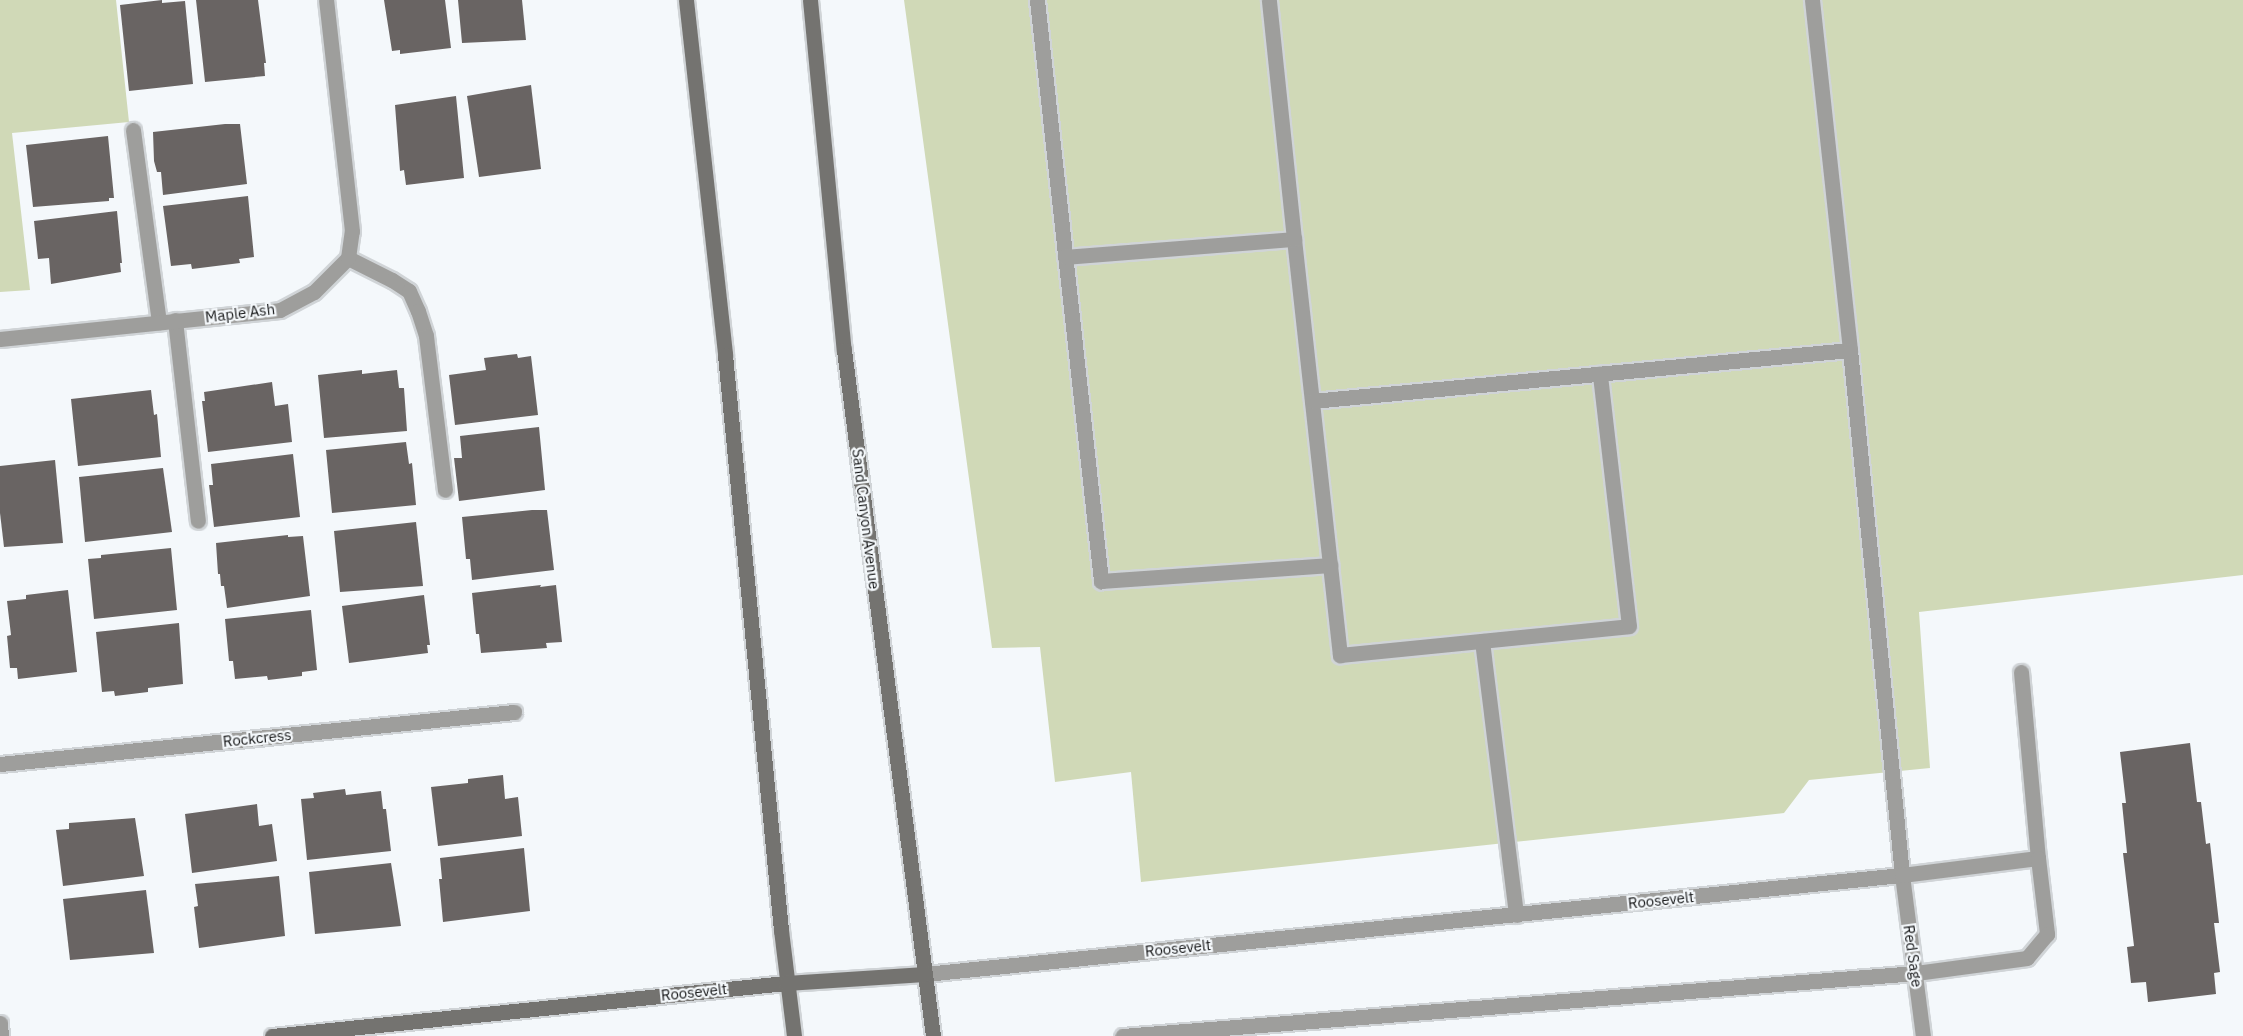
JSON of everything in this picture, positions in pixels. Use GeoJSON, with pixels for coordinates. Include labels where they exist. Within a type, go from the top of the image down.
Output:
{"type":"FeatureCollection","features":[{"type":"Feature","properties":{"kind":"main road"},"geometry":{"type":"LineString","coordinates":[[686,0],[728,379],[786,983],[794,1036]]}},
{"type":"Feature","properties":{"kind":"main road","name":"Sand Canyon Avenue"},"geometry":{"type":"LineString","coordinates":[[810,0],[844,350],[933,1036]]}},
{"type":"Feature","properties":{"kind":"main road","name":"Roosevelt"},"geometry":{"type":"LineString","coordinates":[[272,1036],[786,983],[925,974]]}},
{"type":"Feature","properties":{"kind":"street"},"geometry":{"type":"LineString","coordinates":[[326,0],[352,231],[348,258],[393,280],[409,291],[418,311],[426,336],[445,490]]}},
{"type":"Feature","properties":{"kind":"street"},"geometry":{"type":"LineString","coordinates":[[1036,0],[1101,581],[1330,565]]}},
{"type":"Feature","properties":{"kind":"street"},"geometry":{"type":"LineString","coordinates":[[1269,0],[1340,655],[1629,626],[1600,374]]}},
{"type":"Feature","properties":{"kind":"street","name":"Red Sage"},"geometry":{"type":"LineString","coordinates":[[1812,0],[1850,350],[1902,875],[1923,1036]]}},
{"type":"Feature","properties":{"kind":"street"},"geometry":{"type":"LineString","coordinates":[[133,130],[167,321],[198,520]]}},
{"type":"Feature","properties":{"kind":"street"},"geometry":{"type":"LineString","coordinates":[[1065,257],[1294,238]]}},
{"type":"Feature","properties":{"kind":"street","name":"Maple Ash"},"geometry":{"type":"LineString","coordinates":[[0,339],[280,310],[314,292],[348,258]]}},
{"type":"Feature","properties":{"kind":"street"},"geometry":{"type":"LineString","coordinates":[[1312,401],[1850,350]]}},
{"type":"Feature","properties":{"kind":"street"},"geometry":{"type":"LineString","coordinates":[[1482,640],[1516,915]]}},
{"type":"Feature","properties":{"kind":"street"},"geometry":{"type":"LineString","coordinates":[[1122,1036],[1916,973],[2027,958],[2047,934],[2021,672]]}},
{"type":"Feature","properties":{"kind":"street","name":"Rockcress"},"geometry":{"type":"LineString","coordinates":[[0,764],[514,712]]}},
{"type":"Feature","properties":{"kind":"street","name":"Roosevelt"},"geometry":{"type":"LineString","coordinates":[[925,974],[1902,875],[2038,858]]}},
{"type":"Feature","properties":{"kind":"street"},"geometry":{"type":"LineString","coordinates":[[0,1023],[2,1036]]}},
{"type":"Feature","properties":{"kind":"green space"},"geometry":{"type":"Polygon","coordinates":[[[0,0],[116,0],[129,122],[12,133],[30,290],[0,292],[0,0]]]}},
{"type":"Feature","properties":{"kind":"green space"},"geometry":{"type":"Polygon","coordinates":[[[904,0],[2243,0],[2243,575],[1919,612],[1930,768],[1809,780],[1784,813],[1141,882],[1131,772],[1055,782],[1040,647],[992,648],[904,0]]]}},
{"type":"Feature","properties":{"kind":"building"},"geometry":{"type":"Polygon","coordinates":[[[162,0],[162,3],[185,1],[193,84],[129,91],[120,5],[162,0]]]}},
{"type":"Feature","properties":{"kind":"building"},"geometry":{"type":"Polygon","coordinates":[[[196,0],[258,0],[266,63],[264,63],[265,76],[205,82],[196,0]]]}},
{"type":"Feature","properties":{"kind":"building"},"geometry":{"type":"Polygon","coordinates":[[[384,0],[445,0],[451,48],[400,54],[400,50],[392,51],[384,0]]]}},
{"type":"Feature","properties":{"kind":"building"},"geometry":{"type":"Polygon","coordinates":[[[458,0],[522,0],[526,40],[462,43],[458,0]]]}},
{"type":"Feature","properties":{"kind":"building"},"geometry":{"type":"Polygon","coordinates":[[[531,85],[541,169],[479,177],[467,96],[531,85]]]}},
{"type":"Feature","properties":{"kind":"building"},"geometry":{"type":"Polygon","coordinates":[[[456,96],[464,178],[406,185],[404,170],[400,171],[395,105],[456,96]]]}},
{"type":"Feature","properties":{"kind":"building"},"geometry":{"type":"Polygon","coordinates":[[[240,124],[247,184],[163,195],[161,172],[157,172],[154,161],[153,132],[240,124]]]}},
{"type":"Feature","properties":{"kind":"building"},"geometry":{"type":"Polygon","coordinates":[[[108,136],[114,198],[109,198],[109,201],[33,207],[26,145],[108,136]]]}},
{"type":"Feature","properties":{"kind":"building"},"geometry":{"type":"Polygon","coordinates":[[[248,196],[254,257],[239,259],[240,263],[192,269],[191,264],[171,266],[163,206],[248,196]]]}},
{"type":"Feature","properties":{"kind":"building"},"geometry":{"type":"Polygon","coordinates":[[[117,211],[121,272],[51,284],[49,258],[38,259],[34,221],[117,211]]]}},
{"type":"Feature","properties":{"kind":"building"},"geometry":{"type":"Polygon","coordinates":[[[517,354],[518,358],[531,356],[538,415],[455,425],[449,375],[486,370],[484,358],[517,354]]]}},
{"type":"Feature","properties":{"kind":"building"},"geometry":{"type":"Polygon","coordinates":[[[362,370],[362,374],[397,370],[399,388],[404,388],[407,431],[324,438],[318,375],[362,370]]]}},
{"type":"Feature","properties":{"kind":"building"},"geometry":{"type":"Polygon","coordinates":[[[272,382],[275,406],[288,404],[292,442],[208,452],[202,401],[205,401],[204,392],[272,382]]]}},
{"type":"Feature","properties":{"kind":"building"},"geometry":{"type":"Polygon","coordinates":[[[151,390],[154,415],[157,414],[161,457],[78,466],[71,399],[151,390]]]}},
{"type":"Feature","properties":{"kind":"building"},"geometry":{"type":"Polygon","coordinates":[[[539,427],[545,490],[459,501],[454,458],[462,458],[460,436],[539,427]]]}},
{"type":"Feature","properties":{"kind":"building"},"geometry":{"type":"Polygon","coordinates":[[[406,442],[409,464],[412,463],[416,505],[332,513],[326,450],[406,442]]]}},
{"type":"Feature","properties":{"kind":"building"},"geometry":{"type":"Polygon","coordinates":[[[293,454],[300,517],[214,527],[209,485],[213,485],[211,464],[293,454]]]}},
{"type":"Feature","properties":{"kind":"building"},"geometry":{"type":"Polygon","coordinates":[[[55,460],[63,543],[4,547],[0,513],[0,466],[55,460]]]}},
{"type":"Feature","properties":{"kind":"building"},"geometry":{"type":"Polygon","coordinates":[[[163,468],[172,532],[85,542],[79,477],[163,468]]]}},
{"type":"Feature","properties":{"kind":"building"},"geometry":{"type":"Polygon","coordinates":[[[547,510],[554,570],[472,580],[470,559],[466,559],[462,517],[547,510]]]}},
{"type":"Feature","properties":{"kind":"building"},"geometry":{"type":"Polygon","coordinates":[[[416,522],[423,586],[340,592],[334,531],[416,522]]]}},
{"type":"Feature","properties":{"kind":"building"},"geometry":{"type":"Polygon","coordinates":[[[288,535],[288,537],[303,536],[310,596],[227,608],[224,586],[221,586],[220,574],[218,574],[216,543],[288,535]]]}},
{"type":"Feature","properties":{"kind":"building"},"geometry":{"type":"Polygon","coordinates":[[[171,548],[177,610],[94,619],[88,559],[101,558],[101,555],[171,548]]]}},
{"type":"Feature","properties":{"kind":"building"},"geometry":{"type":"Polygon","coordinates":[[[541,585],[540,587],[556,585],[562,642],[546,643],[547,648],[481,653],[479,634],[476,634],[472,593],[541,585]]]}},
{"type":"Feature","properties":{"kind":"building"},"geometry":{"type":"Polygon","coordinates":[[[68,590],[77,672],[18,679],[17,668],[10,668],[7,636],[11,635],[7,601],[26,599],[26,595],[68,590]]]}},
{"type":"Feature","properties":{"kind":"building"},"geometry":{"type":"Polygon","coordinates":[[[424,595],[430,645],[427,645],[428,653],[349,663],[342,606],[424,595]]]}},
{"type":"Feature","properties":{"kind":"building"},"geometry":{"type":"Polygon","coordinates":[[[311,610],[317,670],[302,672],[302,676],[268,680],[267,676],[235,679],[233,661],[229,661],[225,619],[311,610]]]}},
{"type":"Feature","properties":{"kind":"building"},"geometry":{"type":"Polygon","coordinates":[[[179,623],[183,684],[148,688],[148,692],[115,696],[114,691],[102,692],[96,632],[179,623]]]}},
{"type":"Feature","properties":{"kind":"building"},"geometry":{"type":"Polygon","coordinates":[[[2190,743],[2197,802],[2201,802],[2206,844],[2210,843],[2219,923],[2214,923],[2220,972],[2214,973],[2216,994],[2148,1002],[2146,982],[2131,983],[2127,947],[2134,946],[2123,853],[2127,853],[2122,803],[2126,803],[2120,752],[2190,743]]]}},
{"type":"Feature","properties":{"kind":"building"},"geometry":{"type":"Polygon","coordinates":[[[503,775],[505,799],[518,797],[522,836],[438,846],[431,787],[468,783],[468,779],[503,775]]]}},
{"type":"Feature","properties":{"kind":"building"},"geometry":{"type":"Polygon","coordinates":[[[345,789],[346,795],[381,791],[383,809],[386,809],[391,851],[307,860],[301,799],[314,798],[313,793],[345,789]]]}},
{"type":"Feature","properties":{"kind":"building"},"geometry":{"type":"Polygon","coordinates":[[[257,804],[259,826],[272,824],[277,861],[192,873],[185,814],[257,804]]]}},
{"type":"Feature","properties":{"kind":"building"},"geometry":{"type":"Polygon","coordinates":[[[135,818],[144,876],[63,886],[56,830],[69,829],[69,823],[135,818]]]}},
{"type":"Feature","properties":{"kind":"building"},"geometry":{"type":"Polygon","coordinates":[[[524,848],[530,911],[443,922],[439,879],[442,879],[440,858],[524,848]]]}},
{"type":"Feature","properties":{"kind":"building"},"geometry":{"type":"Polygon","coordinates":[[[391,863],[401,926],[315,934],[309,872],[391,863]]]}},
{"type":"Feature","properties":{"kind":"building"},"geometry":{"type":"Polygon","coordinates":[[[279,876],[285,936],[199,948],[194,907],[198,906],[195,884],[279,876]]]}},
{"type":"Feature","properties":{"kind":"building"},"geometry":{"type":"Polygon","coordinates":[[[146,890],[154,953],[70,960],[63,899],[146,890]]]}}]}
